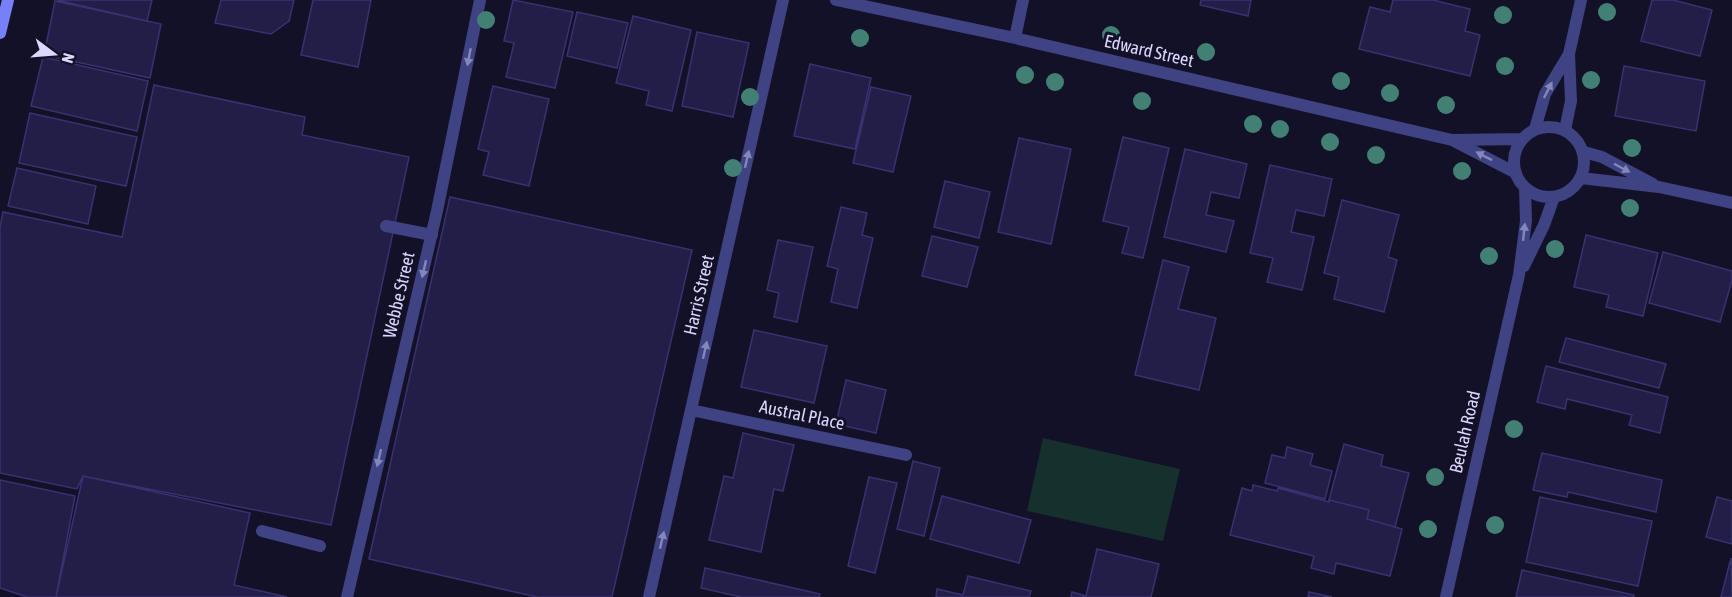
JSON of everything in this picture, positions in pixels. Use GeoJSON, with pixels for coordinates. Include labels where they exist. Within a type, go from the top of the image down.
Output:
{"type":"FeatureCollection","features":[{"type":"Feature","properties":{"kind":"main road"},"geometry":{"type":"LineString","coordinates":[[0,33],[8,0]]}},
{"type":"Feature","properties":{"kind":"street","name":"Webbe Street"},"geometry":{"type":"LineString","coordinates":[[346,597],[432,235],[480,0]]}},
{"type":"Feature","properties":{"kind":"street","name":"Harris Street"},"geometry":{"type":"LineString","coordinates":[[649,597],[783,0]]}},
{"type":"Feature","properties":{"kind":"street","name":"Edward Street"},"geometry":{"type":"LineString","coordinates":[[836,0],[1015,38],[1452,140],[1516,172]]}},
{"type":"Feature","properties":{"kind":"street"},"geometry":{"type":"LineString","coordinates":[[1015,38],[1023,0]]}},
{"type":"Feature","properties":{"kind":"street"},"geometry":{"type":"LineString","coordinates":[[1565,130],[1570,101],[1569,54],[1581,0]]}},
{"type":"Feature","properties":{"kind":"street"},"geometry":{"type":"LineString","coordinates":[[1535,129],[1545,94],[1569,54]]}},
{"type":"Feature","properties":{"kind":"street"},"geometry":{"type":"LineString","coordinates":[[1545,126],[1565,130],[1580,143],[1585,161],[1581,178],[1570,191],[1554,197],[1534,194],[1525,188],[1516,172],[1514,155],[1522,139],[1535,129],[1545,126]]}},
{"type":"Feature","properties":{"kind":"street","name":"Edward Street"},"geometry":{"type":"LineString","coordinates":[[1452,140],[1522,139]]}},
{"type":"Feature","properties":{"kind":"street"},"geometry":{"type":"LineString","coordinates":[[1584,152],[1602,157],[1659,187]]}},
{"type":"Feature","properties":{"kind":"street"},"geometry":{"type":"LineString","coordinates":[[1581,178],[1659,187],[1732,203]]}},
{"type":"Feature","properties":{"kind":"street","name":"Beulah Road"},"geometry":{"type":"LineString","coordinates":[[1446,597],[1520,275],[1526,221],[1525,188]]}},
{"type":"Feature","properties":{"kind":"street","name":"Beulah Road"},"geometry":{"type":"LineString","coordinates":[[1520,275],[1544,225],[1554,197]]}},
{"type":"Feature","properties":{"kind":"street"},"geometry":{"type":"LineString","coordinates":[[386,226],[432,235]]}},
{"type":"Feature","properties":{"kind":"street","name":"Austral Place"},"geometry":{"type":"LineString","coordinates":[[691,410],[906,455]]}},
{"type":"Feature","properties":{"kind":"street"},"geometry":{"type":"LineString","coordinates":[[262,531],[320,546]]}},
{"type":"Feature","properties":{"kind":"green space"},"geometry":{"type":"Polygon","coordinates":[[[1043,438],[1180,469],[1163,541],[1027,511],[1043,438]]]}},
{"type":"Feature","properties":{"kind":"building"},"geometry":{"type":"Polygon","coordinates":[[[57,0],[152,0],[147,21],[57,0]]]}},
{"type":"Feature","properties":{"kind":"building"},"geometry":{"type":"Polygon","coordinates":[[[221,0],[294,0],[289,21],[271,34],[215,23],[221,0]]]}},
{"type":"Feature","properties":{"kind":"building"},"geometry":{"type":"Polygon","coordinates":[[[313,0],[371,0],[358,67],[301,55],[313,0]]]}},
{"type":"Feature","properties":{"kind":"building"},"geometry":{"type":"Polygon","coordinates":[[[513,0],[573,12],[555,88],[506,77],[514,43],[504,41],[513,0]]]}},
{"type":"Feature","properties":{"kind":"building"},"geometry":{"type":"Polygon","coordinates":[[[1201,0],[1251,0],[1248,16],[1200,5],[1201,0]]]}},
{"type":"Feature","properties":{"kind":"building"},"geometry":{"type":"Polygon","coordinates":[[[1393,0],[1433,0],[1470,9],[1465,31],[1480,35],[1470,76],[1359,49],[1370,7],[1390,12],[1393,0]]]}},
{"type":"Feature","properties":{"kind":"building"},"geometry":{"type":"Polygon","coordinates":[[[1652,0],[1673,0],[1712,10],[1700,56],[1641,41],[1652,0]]]}},
{"type":"Feature","properties":{"kind":"building"},"geometry":{"type":"Polygon","coordinates":[[[55,1],[161,24],[150,78],[44,55],[55,1]]]}},
{"type":"Feature","properties":{"kind":"building"},"geometry":{"type":"Polygon","coordinates":[[[577,12],[628,23],[617,68],[567,56],[577,12]]]}},
{"type":"Feature","properties":{"kind":"building"},"geometry":{"type":"Polygon","coordinates":[[[633,16],[691,30],[672,111],[646,105],[649,91],[616,83],[633,16]]]}},
{"type":"Feature","properties":{"kind":"building"},"geometry":{"type":"Polygon","coordinates":[[[697,32],[749,43],[733,117],[682,106],[697,32]]]}},
{"type":"Feature","properties":{"kind":"building"},"geometry":{"type":"Polygon","coordinates":[[[43,57],[148,81],[137,131],[31,106],[43,57]]]}},
{"type":"Feature","properties":{"kind":"building"},"geometry":{"type":"Polygon","coordinates":[[[810,64],[871,78],[855,149],[794,136],[810,64]]]}},
{"type":"Feature","properties":{"kind":"building"},"geometry":{"type":"Polygon","coordinates":[[[1624,66],[1705,81],[1696,131],[1615,116],[1624,66]]]}},
{"type":"Feature","properties":{"kind":"building"},"geometry":{"type":"Polygon","coordinates":[[[154,85],[305,117],[302,135],[409,157],[331,525],[83,476],[77,489],[0,473],[0,227],[3,212],[122,237],[154,85]]]}},
{"type":"Feature","properties":{"kind":"building"},"geometry":{"type":"Polygon","coordinates":[[[493,86],[549,99],[529,186],[483,175],[489,152],[478,149],[493,86]]]}},
{"type":"Feature","properties":{"kind":"building"},"geometry":{"type":"Polygon","coordinates":[[[871,87],[911,96],[893,172],[853,163],[871,87]]]}},
{"type":"Feature","properties":{"kind":"building"},"geometry":{"type":"Polygon","coordinates":[[[30,113],[137,137],[126,186],[19,163],[30,113]]]}},
{"type":"Feature","properties":{"kind":"building"},"geometry":{"type":"Polygon","coordinates":[[[1123,137],[1169,148],[1143,258],[1122,253],[1129,227],[1103,221],[1123,137]]]}},
{"type":"Feature","properties":{"kind":"building"},"geometry":{"type":"Polygon","coordinates":[[[1019,138],[1071,149],[1051,244],[998,232],[1019,138]]]}},
{"type":"Feature","properties":{"kind":"building"},"geometry":{"type":"Polygon","coordinates":[[[1185,149],[1247,164],[1239,198],[1211,192],[1206,215],[1234,221],[1226,252],[1164,237],[1185,149]]]}},
{"type":"Feature","properties":{"kind":"building"},"geometry":{"type":"Polygon","coordinates":[[[1270,165],[1332,179],[1324,216],[1296,210],[1291,232],[1314,237],[1302,290],[1267,282],[1273,258],[1250,253],[1270,165]]]}},
{"type":"Feature","properties":{"kind":"building"},"geometry":{"type":"Polygon","coordinates":[[[17,168],[96,186],[88,224],[8,206],[17,168]]]}},
{"type":"Feature","properties":{"kind":"building"},"geometry":{"type":"Polygon","coordinates":[[[945,181],[990,192],[979,238],[934,227],[945,181]]]}},
{"type":"Feature","properties":{"kind":"building"},"geometry":{"type":"Polygon","coordinates":[[[450,197],[692,250],[612,597],[537,597],[369,559],[450,197]]]}},
{"type":"Feature","properties":{"kind":"building"},"geometry":{"type":"Polygon","coordinates":[[[1342,200],[1399,215],[1388,257],[1397,260],[1384,312],[1334,299],[1339,277],[1324,273],[1342,200]]]}},
{"type":"Feature","properties":{"kind":"building"},"geometry":{"type":"Polygon","coordinates":[[[841,207],[867,213],[862,235],[873,238],[857,308],[831,302],[838,269],[827,266],[841,207]]]}},
{"type":"Feature","properties":{"kind":"building"},"geometry":{"type":"Polygon","coordinates":[[[1586,235],[1658,253],[1643,316],[1606,307],[1609,295],[1574,287],[1586,235]]]}},
{"type":"Feature","properties":{"kind":"building"},"geometry":{"type":"Polygon","coordinates":[[[932,236],[978,247],[967,287],[922,276],[932,236]]]}},
{"type":"Feature","properties":{"kind":"building"},"geometry":{"type":"Polygon","coordinates":[[[778,240],[813,247],[797,322],[774,317],[779,293],[767,290],[778,240]]]}},
{"type":"Feature","properties":{"kind":"building"},"geometry":{"type":"Polygon","coordinates":[[[1663,252],[1732,271],[1732,280],[1720,322],[1649,303],[1663,252]]]}},
{"type":"Feature","properties":{"kind":"building"},"geometry":{"type":"Polygon","coordinates":[[[1163,260],[1189,267],[1178,309],[1216,318],[1199,390],[1135,375],[1163,260]]]}},
{"type":"Feature","properties":{"kind":"building"},"geometry":{"type":"Polygon","coordinates":[[[754,330],[827,346],[814,403],[741,387],[754,330]]]}},
{"type":"Feature","properties":{"kind":"building"},"geometry":{"type":"Polygon","coordinates":[[[1566,338],[1666,364],[1659,388],[1559,362],[1566,338]]]}},
{"type":"Feature","properties":{"kind":"building"},"geometry":{"type":"Polygon","coordinates":[[[1546,366],[1668,397],[1660,433],[1629,425],[1632,415],[1567,399],[1565,409],[1537,402],[1546,366]]]}},
{"type":"Feature","properties":{"kind":"building"},"geometry":{"type":"Polygon","coordinates":[[[846,380],[886,390],[876,433],[836,424],[846,380]]]}},
{"type":"Feature","properties":{"kind":"building"},"geometry":{"type":"Polygon","coordinates":[[[743,433],[794,445],[783,491],[774,489],[761,552],[709,540],[724,476],[733,478],[743,433]]]}},
{"type":"Feature","properties":{"kind":"building"},"geometry":{"type":"Polygon","coordinates":[[[1344,444],[1383,455],[1381,466],[1409,473],[1395,527],[1367,519],[1369,510],[1329,500],[1344,444]]]}},
{"type":"Feature","properties":{"kind":"building"},"geometry":{"type":"Polygon","coordinates":[[[1287,447],[1313,454],[1310,465],[1332,471],[1325,499],[1265,483],[1272,455],[1285,458],[1287,447]]]}},
{"type":"Feature","properties":{"kind":"building"},"geometry":{"type":"Polygon","coordinates":[[[1542,453],[1662,480],[1656,512],[1568,492],[1567,497],[1533,490],[1542,453]]]}},
{"type":"Feature","properties":{"kind":"building"},"geometry":{"type":"Polygon","coordinates":[[[913,461],[940,468],[924,536],[897,529],[913,461]]]}},
{"type":"Feature","properties":{"kind":"building"},"geometry":{"type":"Polygon","coordinates":[[[83,476],[250,513],[234,585],[287,597],[56,597],[83,476]]]}},
{"type":"Feature","properties":{"kind":"building"},"geometry":{"type":"Polygon","coordinates":[[[869,477],[897,483],[875,573],[848,566],[869,477]]]}},
{"type":"Feature","properties":{"kind":"building"},"geometry":{"type":"Polygon","coordinates":[[[0,480],[75,496],[56,597],[27,597],[0,588],[0,480]]]}},
{"type":"Feature","properties":{"kind":"building"},"geometry":{"type":"Polygon","coordinates":[[[1253,485],[1277,491],[1278,488],[1369,510],[1367,519],[1402,529],[1390,576],[1336,563],[1334,574],[1311,568],[1314,556],[1230,535],[1242,488],[1252,491],[1253,485]]]}},
{"type":"Feature","properties":{"kind":"building"},"geometry":{"type":"Polygon","coordinates":[[[942,496],[1031,520],[1019,563],[930,539],[942,496]]]}},
{"type":"Feature","properties":{"kind":"building"},"geometry":{"type":"Polygon","coordinates":[[[1540,497],[1652,521],[1638,586],[1526,562],[1540,497]]]}},
{"type":"Feature","properties":{"kind":"building"},"geometry":{"type":"Polygon","coordinates":[[[1717,497],[1732,501],[1732,544],[1706,537],[1717,497]]]}},
{"type":"Feature","properties":{"kind":"building"},"geometry":{"type":"Polygon","coordinates":[[[1097,549],[1159,564],[1151,597],[1071,597],[1072,592],[1086,596],[1097,549]]]}},
{"type":"Feature","properties":{"kind":"building"},"geometry":{"type":"Polygon","coordinates":[[[1731,558],[1732,597],[1721,597],[1731,558]]]}},
{"type":"Feature","properties":{"kind":"building"},"geometry":{"type":"Polygon","coordinates":[[[705,568],[820,594],[819,597],[741,597],[701,588],[705,568]]]}},
{"type":"Feature","properties":{"kind":"building"},"geometry":{"type":"Polygon","coordinates":[[[1522,570],[1634,595],[1634,597],[1516,597],[1522,570]]]}},
{"type":"Feature","properties":{"kind":"building"},"geometry":{"type":"Polygon","coordinates":[[[968,576],[1031,591],[1029,597],[936,597],[937,589],[963,595],[968,576]]]}},
{"type":"Feature","properties":{"kind":"building"},"geometry":{"type":"Polygon","coordinates":[[[1309,592],[1332,597],[1308,597],[1309,592]]]}}]}
